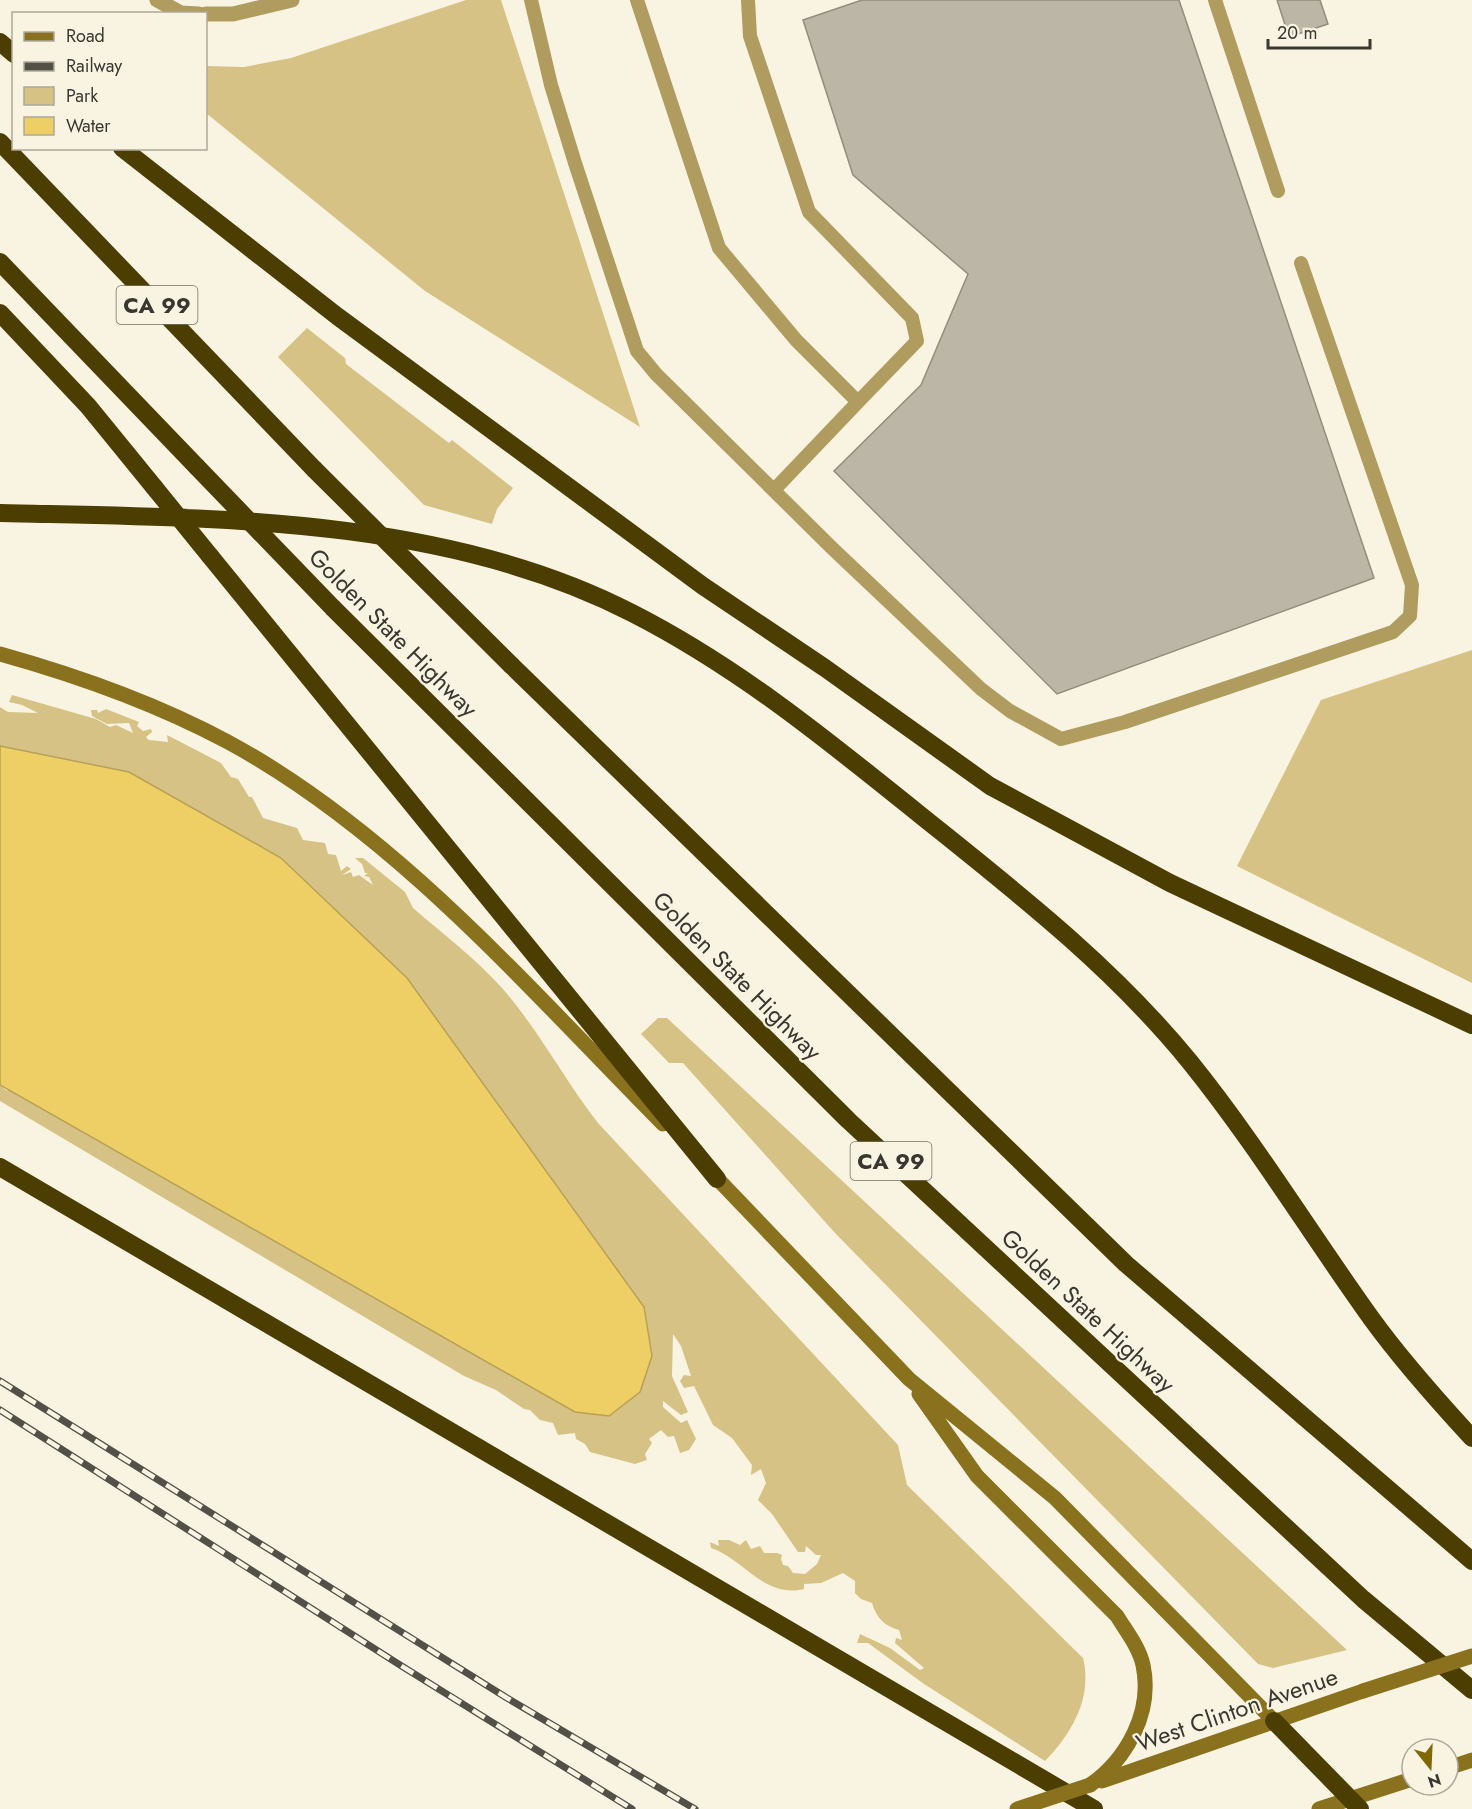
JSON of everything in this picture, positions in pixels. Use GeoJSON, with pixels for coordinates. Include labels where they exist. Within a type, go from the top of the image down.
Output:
{"type":"FeatureCollection","features":[{"type":"Feature","properties":{"kind":"highway"},"geometry":{"type":"LineString","coordinates":[[0,42],[12,52]]}},
{"type":"Feature","properties":{"kind":"highway","name":"CA 99"},"geometry":{"type":"LineString","coordinates":[[0,142],[314,469],[511,665],[1126,1264],[1472,1561]]}},
{"type":"Feature","properties":{"kind":"highway"},"geometry":{"type":"LineString","coordinates":[[125,150],[337,316],[703,586],[825,668],[990,786],[1170,883],[1472,1025]]}},
{"type":"Feature","properties":{"kind":"highway","name":"Golden State Highway"},"geometry":{"type":"LineString","coordinates":[[0,262],[333,608],[848,1120],[1363,1599],[1472,1690]]}},
{"type":"Feature","properties":{"kind":"highway"},"geometry":{"type":"LineString","coordinates":[[0,313],[88,406],[717,1179]]}},
{"type":"Feature","properties":{"kind":"highway"},"geometry":{"type":"LineString","coordinates":[[0,513],[108,515],[300,526],[451,549],[506,564],[601,598],[711,657],[795,714],[1045,915],[1124,988],[1187,1059],[1237,1123],[1374,1322],[1472,1438]]}},
{"type":"Feature","properties":{"kind":"highway"},"geometry":{"type":"LineString","coordinates":[[0,1167],[1094,1809]]}},
{"type":"Feature","properties":{"kind":"highway"},"geometry":{"type":"LineString","coordinates":[[1274,1721],[1354,1804]]}},
{"type":"Feature","properties":{"kind":"main road"},"geometry":{"type":"LineString","coordinates":[[0,654],[106,686],[169,713],[229,743],[325,805],[372,841],[456,916],[717,1179],[909,1379],[1055,1498],[1274,1721]]}},
{"type":"Feature","properties":{"kind":"main road"},"geometry":{"type":"LineString","coordinates":[[909,1379],[977,1476],[1098,1596],[1132,1639],[1143,1664],[1145,1690],[1139,1720],[1131,1742],[1119,1760],[1090,1785]]}},
{"type":"Feature","properties":{"kind":"main road","name":"West Clinton Avenue"},"geometry":{"type":"LineString","coordinates":[[1017,1809],[1472,1656]]}},
{"type":"Feature","properties":{"kind":"main road"},"geometry":{"type":"LineString","coordinates":[[1319,1809],[1354,1804],[1400,1784]]}},
{"type":"Feature","properties":{"kind":"street"},"geometry":{"type":"LineString","coordinates":[[158,0],[179,12]]}},
{"type":"Feature","properties":{"kind":"street"},"geometry":{"type":"LineString","coordinates":[[207,14],[233,15],[292,0]]}},
{"type":"Feature","properties":{"kind":"lane"},"geometry":{"type":"LineString","coordinates":[[531,0],[551,85],[637,351],[656,374],[774,490],[981,689],[1010,711],[1061,739],[1125,722],[1393,632],[1410,616],[1412,585],[1301,263]]}},
{"type":"Feature","properties":{"kind":"lane"},"geometry":{"type":"LineString","coordinates":[[637,0],[719,248],[796,340],[858,402]]}},
{"type":"Feature","properties":{"kind":"lane"},"geometry":{"type":"LineString","coordinates":[[747,0],[750,36],[808,212],[912,318],[917,341],[774,490]]}},
{"type":"Feature","properties":{"kind":"lane"},"geometry":{"type":"LineString","coordinates":[[1215,0],[1278,191]]}},
{"type":"Feature","properties":{"kind":"green space"},"geometry":{"type":"Polygon","coordinates":[[[466,0],[501,0],[640,427],[425,291],[207,114],[207,66],[244,67],[291,58],[466,0]]]}},
{"type":"Feature","properties":{"kind":"green space"},"geometry":{"type":"Polygon","coordinates":[[[307,328],[345,358],[346,364],[449,443],[452,440],[513,488],[497,509],[492,524],[424,505],[278,357],[307,328]]]}},
{"type":"Feature","properties":{"kind":"green space"},"geometry":{"type":"Polygon","coordinates":[[[1472,650],[1472,983],[1237,866],[1321,700],[1472,650]]]}},
{"type":"Feature","properties":{"kind":"green space"},"geometry":{"type":"Polygon","coordinates":[[[12,695],[96,719],[110,727],[116,725],[133,733],[129,723],[107,724],[92,716],[91,710],[97,710],[98,713],[106,709],[139,722],[137,726],[143,731],[151,729],[152,732],[146,737],[149,740],[168,742],[167,735],[221,763],[231,777],[238,779],[249,797],[252,797],[263,818],[297,828],[303,840],[325,843],[328,854],[336,855],[341,871],[347,866],[351,869],[342,875],[351,872],[353,877],[359,875],[373,885],[369,877],[364,876],[368,873],[365,873],[362,864],[355,858],[363,858],[405,892],[413,908],[492,977],[527,1020],[598,1123],[898,1445],[907,1485],[1083,1658],[1085,1687],[1078,1714],[1063,1739],[1045,1761],[924,1684],[868,1643],[857,1643],[860,1634],[890,1648],[920,1670],[924,1668],[895,1643],[896,1638],[902,1640],[899,1630],[881,1620],[872,1603],[861,1599],[855,1593],[855,1581],[843,1573],[821,1583],[804,1584],[804,1589],[790,1591],[765,1583],[723,1553],[711,1548],[710,1542],[719,1546],[718,1540],[729,1540],[740,1545],[746,1540],[751,1549],[760,1546],[764,1553],[782,1555],[783,1565],[788,1566],[793,1573],[805,1574],[817,1564],[821,1555],[816,1555],[806,1546],[805,1552],[798,1552],[772,1514],[758,1500],[766,1483],[761,1469],[751,1475],[752,1465],[732,1438],[713,1425],[694,1386],[684,1388],[680,1381],[684,1375],[691,1376],[681,1346],[673,1334],[672,1376],[688,1412],[681,1415],[663,1401],[663,1407],[681,1423],[687,1420],[696,1439],[689,1450],[680,1453],[674,1436],[668,1437],[661,1430],[649,1439],[652,1443],[645,1454],[647,1460],[635,1464],[590,1452],[585,1444],[576,1439],[575,1433],[558,1435],[553,1423],[540,1420],[530,1410],[524,1409],[496,1390],[464,1376],[0,1101],[0,1085],[7,1091],[129,772],[0,746],[0,707],[8,712],[38,713],[22,705],[9,702],[12,695]]]}},
{"type":"Feature","properties":{"kind":"green space"},"geometry":{"type":"Polygon","coordinates":[[[658,1018],[667,1018],[1347,1650],[1273,1668],[1258,1664],[835,1233],[683,1063],[669,1063],[641,1034],[658,1018]]]}},
{"type":"Feature","properties":{"kind":"water"},"geometry":{"type":"Polygon","coordinates":[[[0,746],[129,772],[281,858],[407,978],[644,1307],[652,1356],[640,1392],[609,1416],[575,1412],[0,1085],[0,746]]]}},
{"type":"Feature","properties":{"kind":"building"},"geometry":{"type":"Polygon","coordinates":[[[862,0],[1179,0],[1374,578],[1057,694],[834,471],[921,385],[968,274],[853,175],[803,20],[862,0]]]}},
{"type":"Feature","properties":{"kind":"building"},"geometry":{"type":"Polygon","coordinates":[[[1277,0],[1320,0],[1328,24],[1289,37],[1277,0]]]}},
{"type":"Feature","properties":{"kind":"railway"},"geometry":{"type":"LineString","coordinates":[[0,1381],[507,1698],[695,1809]]}},
{"type":"Feature","properties":{"kind":"railway"},"geometry":{"type":"LineString","coordinates":[[0,1410],[400,1665],[632,1809]]}}]}
